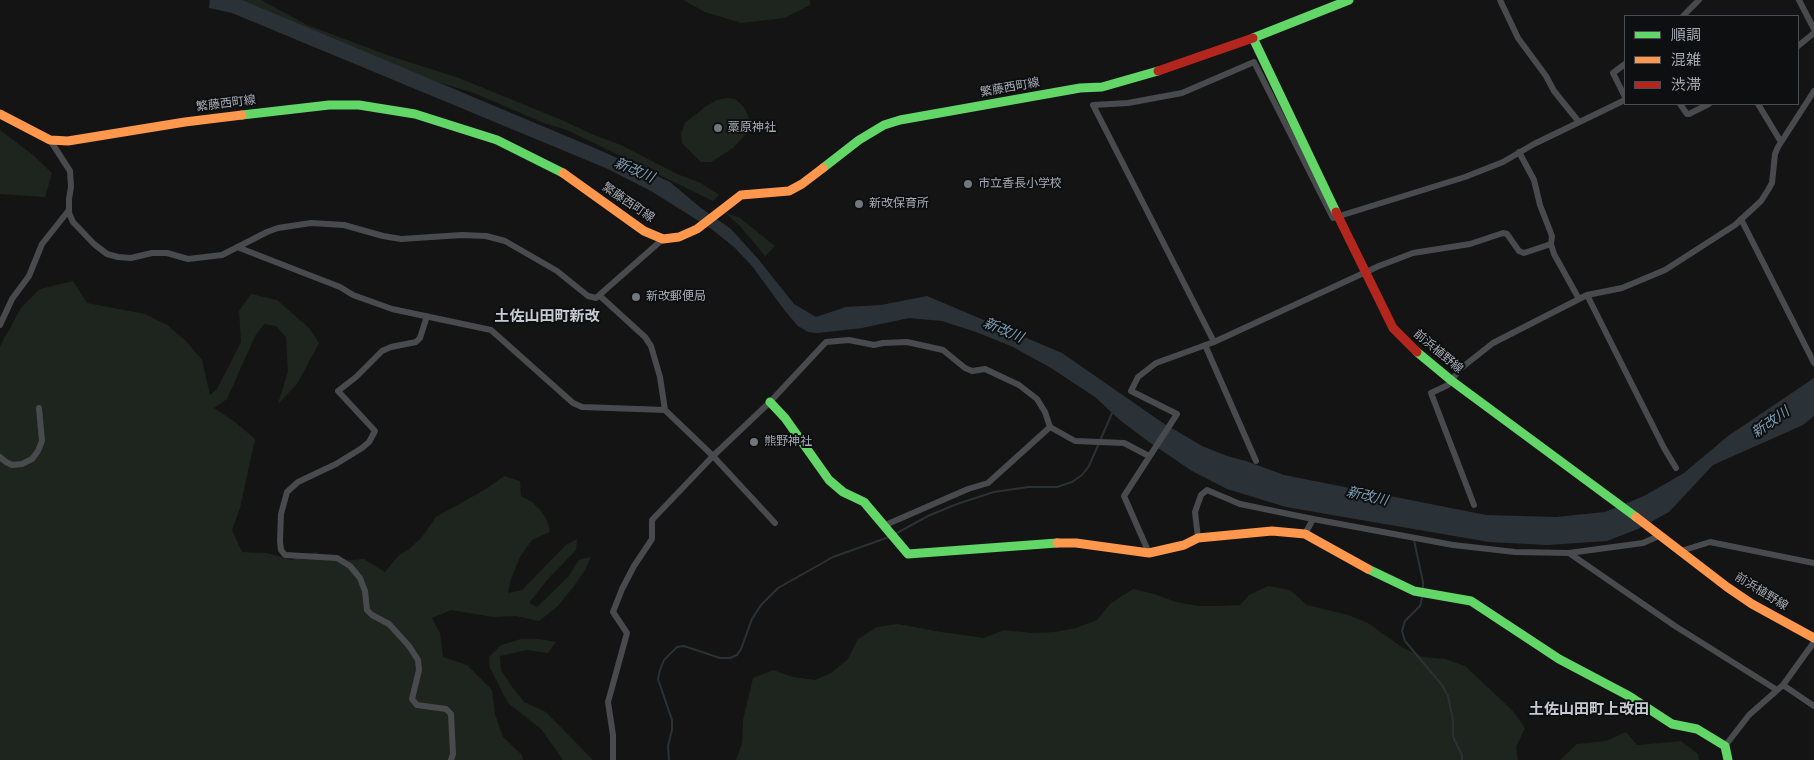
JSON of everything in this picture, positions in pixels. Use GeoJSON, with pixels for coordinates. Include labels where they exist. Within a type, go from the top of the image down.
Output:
{"type":"FeatureCollection","features":[{"type":"Feature","properties":{"kind":"main road"},"geometry":{"type":"LineString","coordinates":[[1253,38],[1349,0]]}},
{"type":"Feature","properties":{"kind":"main road","name":"繁藤西町線"},"geometry":{"type":"LineString","coordinates":[[0,114],[50,140],[76,140],[185,122],[329,105],[359,105],[414,114],[497,140],[557,169],[644,231],[663,239],[678,237],[697,229],[740,195],[789,191],[802,184],[859,140],[884,125],[900,120],[1080,88],[1102,87],[1164,70],[1253,38]]}},
{"type":"Feature","properties":{"kind":"main road","name":"前浜植野線"},"geometry":{"type":"LineString","coordinates":[[1253,38],[1393,328],[1408,345],[1452,381],[1752,604],[1814,638]]}},
{"type":"Feature","properties":{"kind":"main road"},"geometry":{"type":"LineString","coordinates":[[770,402],[785,418],[829,480],[843,492],[864,502],[908,554],[1032,544],[1076,543],[1149,553],[1184,544],[1198,538],[1272,531],[1305,534],[1366,568],[1414,591],[1472,601],[1559,659],[1629,696],[1672,724],[1697,729],[1725,746],[1728,760]]}},
{"type":"Feature","properties":{"kind":"street"},"geometry":{"type":"LineString","coordinates":[[1500,0],[1518,38],[1546,76],[1554,91],[1579,122]]}},
{"type":"Feature","properties":{"kind":"street"},"geometry":{"type":"LineString","coordinates":[[1684,15],[1699,0]]}},
{"type":"Feature","properties":{"kind":"street"},"geometry":{"type":"LineString","coordinates":[[1800,0],[1814,28]]}},
{"type":"Feature","properties":{"kind":"street"},"geometry":{"type":"LineString","coordinates":[[1799,45],[1814,34]]}},
{"type":"Feature","properties":{"kind":"street"},"geometry":{"type":"LineString","coordinates":[[1214,342],[1093,104],[1128,102],[1182,93],[1254,62],[1332,218],[1465,177],[1503,162],[1519,152],[1624,100]]}},
{"type":"Feature","properties":{"kind":"street"},"geometry":{"type":"LineString","coordinates":[[1624,65],[1613,73],[1624,97]]}},
{"type":"Feature","properties":{"kind":"street"},"geometry":{"type":"LineString","coordinates":[[1474,505],[1431,393],[1448,385],[1460,369],[1486,347],[1587,295],[1622,288],[1665,270],[1698,250],[1741,219],[1761,201],[1772,183],[1775,154],[1814,91]]}},
{"type":"Feature","properties":{"kind":"street"},"geometry":{"type":"LineString","coordinates":[[1681,105],[1687,114],[1707,105]]}},
{"type":"Feature","properties":{"kind":"street"},"geometry":{"type":"LineString","coordinates":[[1759,105],[1781,142]]}},
{"type":"Feature","properties":{"kind":"street"},"geometry":{"type":"LineString","coordinates":[[50,140],[70,171],[69,210],[73,222],[81,232],[107,254],[118,257],[131,258],[152,253],[167,253],[188,259],[222,256],[278,228],[311,223],[344,225],[401,239],[462,235],[486,236],[505,241],[558,271],[592,298],[600,296],[663,239]]}},
{"type":"Feature","properties":{"kind":"street"},"geometry":{"type":"LineString","coordinates":[[1519,152],[1534,180],[1540,205],[1552,236],[1551,244],[1554,254],[1579,299]]}},
{"type":"Feature","properties":{"kind":"street"},"geometry":{"type":"LineString","coordinates":[[0,325],[12,299],[29,276],[42,244],[69,210]]}},
{"type":"Feature","properties":{"kind":"street"},"geometry":{"type":"LineString","coordinates":[[1741,219],[1814,364]]}},
{"type":"Feature","properties":{"kind":"street"},"geometry":{"type":"LineString","coordinates":[[1149,553],[1124,496],[1177,414],[1131,391],[1138,377],[1156,363],[1214,342],[1365,272],[1413,253],[1470,244],[1503,233],[1507,234],[1519,251],[1524,253],[1551,244]]}},
{"type":"Feature","properties":{"kind":"street"},"geometry":{"type":"LineString","coordinates":[[237,247],[392,309],[491,330],[573,403],[582,407],[665,410]]}},
{"type":"Feature","properties":{"kind":"street"},"geometry":{"type":"LineString","coordinates":[[1587,295],[1664,448],[1676,468]]}},
{"type":"Feature","properties":{"kind":"street"},"geometry":{"type":"LineString","coordinates":[[600,296],[645,338],[651,346],[660,377],[665,410],[713,456],[775,523]]}},
{"type":"Feature","properties":{"kind":"street"},"geometry":{"type":"LineString","coordinates":[[427,316],[420,338],[416,342],[391,346],[382,351],[356,377],[338,391],[375,432],[369,442],[362,448],[336,464],[298,482],[287,492],[281,514],[280,541],[281,550],[285,555],[337,558],[350,566],[360,578],[365,591],[367,610],[372,615],[389,624],[409,646],[418,660],[419,670],[412,699],[418,705],[446,709],[451,714],[452,760]]}},
{"type":"Feature","properties":{"kind":"street"},"geometry":{"type":"LineString","coordinates":[[613,760],[613,735],[608,702],[627,634],[613,612],[626,582],[652,539],[652,520],[713,456],[770,402],[826,342],[849,340],[874,345],[906,342],[943,350],[965,368],[972,371],[985,369],[1019,385],[1037,399],[1045,412],[1050,427],[1075,441],[1124,444],[1149,456]]}},
{"type":"Feature","properties":{"kind":"street"},"geometry":{"type":"LineString","coordinates":[[1205,345],[1256,461]]}},
{"type":"Feature","properties":{"kind":"street"},"geometry":{"type":"LineString","coordinates":[[0,457],[12,465],[22,464],[32,459],[42,441],[39,408]]}},
{"type":"Feature","properties":{"kind":"street"},"geometry":{"type":"LineString","coordinates":[[884,526],[959,492],[988,483],[1050,427]]}},
{"type":"Feature","properties":{"kind":"street"},"geometry":{"type":"LineString","coordinates":[[1198,538],[1195,512],[1201,495],[1207,490],[1240,504],[1313,519],[1453,546],[1515,552],[1569,553],[1643,543],[1658,533]]}},
{"type":"Feature","properties":{"kind":"street"},"geometry":{"type":"LineString","coordinates":[[1305,534],[1313,519]]}},
{"type":"Feature","properties":{"kind":"street"},"geometry":{"type":"LineString","coordinates":[[1681,551],[1710,542],[1814,563]]}},
{"type":"Feature","properties":{"kind":"street"},"geometry":{"type":"LineString","coordinates":[[1569,553],[1675,626],[1777,690]]}},
{"type":"Feature","properties":{"kind":"street"},"geometry":{"type":"LineString","coordinates":[[1725,746],[1750,715],[1783,685],[1814,642]]}},
{"type":"Feature","properties":{"kind":"street"},"geometry":{"type":"LineString","coordinates":[[1783,685],[1814,706]]}},
{"type":"Feature","properties":{"kind":"shaded area"},"geometry":{"type":"Polygon","coordinates":[[[207,0],[261,0],[307,25],[390,56],[459,78],[621,145],[677,174],[701,183],[719,195],[713,201],[567,130],[544,123],[474,93],[418,76],[229,6],[207,0]]]}},
{"type":"Feature","properties":{"kind":"shaded area"},"geometry":{"type":"Polygon","coordinates":[[[683,0],[810,0],[810,5],[785,18],[741,23],[705,12],[683,0]]]}},
{"type":"Feature","properties":{"kind":"shaded area","name":"藁原神社"},"geometry":{"type":"Polygon","coordinates":[[[735,99],[743,106],[753,126],[733,148],[711,162],[701,162],[682,143],[681,133],[685,123],[705,107],[717,100],[735,99]]]}},
{"type":"Feature","properties":{"kind":"shaded area"},"geometry":{"type":"Polygon","coordinates":[[[0,130],[33,155],[52,173],[45,197],[0,194],[0,130]]]}},
{"type":"Feature","properties":{"kind":"shaded area"},"geometry":{"type":"Polygon","coordinates":[[[724,212],[740,218],[775,246],[765,256],[740,226],[724,212]]]}},
{"type":"Feature","properties":{"kind":"shaded area"},"geometry":{"type":"Polygon","coordinates":[[[73,281],[87,303],[145,314],[167,325],[186,341],[202,360],[210,395],[217,389],[241,342],[239,311],[251,294],[277,300],[309,328],[319,343],[297,384],[278,404],[288,371],[286,337],[276,326],[264,324],[255,336],[227,399],[214,408],[255,439],[240,508],[232,530],[242,552],[267,553],[291,560],[315,552],[339,561],[364,559],[385,572],[398,556],[408,550],[422,537],[436,517],[486,489],[504,476],[520,481],[521,496],[532,502],[541,511],[547,520],[550,532],[532,540],[520,557],[511,579],[508,593],[522,590],[566,545],[577,539],[576,550],[547,580],[529,603],[537,607],[569,576],[579,560],[591,557],[585,570],[558,606],[539,621],[516,616],[493,617],[451,610],[432,618],[440,633],[443,657],[467,665],[492,690],[495,714],[503,737],[522,755],[523,760],[0,760],[0,346],[21,308],[40,289],[73,281]]]}},
{"type":"Feature","properties":{"kind":"shaded area"},"geometry":{"type":"Polygon","coordinates":[[[1268,586],[1290,590],[1307,605],[1348,615],[1368,623],[1403,648],[1423,657],[1445,659],[1465,666],[1512,710],[1525,728],[1516,747],[1518,760],[736,760],[742,743],[743,720],[753,678],[773,670],[793,677],[815,680],[831,673],[848,659],[858,639],[877,627],[898,624],[984,638],[1004,630],[1033,633],[1055,632],[1076,628],[1097,620],[1111,603],[1133,589],[1176,602],[1198,606],[1219,606],[1240,605],[1249,595],[1268,586]]]}},
{"type":"Feature","properties":{"kind":"shaded area"},"geometry":{"type":"Polygon","coordinates":[[[521,639],[539,639],[556,642],[548,653],[527,650],[500,656],[501,670],[524,702],[546,712],[593,760],[563,760],[541,729],[508,703],[490,668],[489,657],[501,645],[521,639]]]}},
{"type":"Feature","properties":{"kind":"shaded area"},"geometry":{"type":"Polygon","coordinates":[[[1626,732],[1637,745],[1681,741],[1698,754],[1699,760],[1560,760],[1577,744],[1606,741],[1626,732]]]}},
{"type":"Feature","properties":{"kind":"water","name":"新改川"},"geometry":{"type":"Polygon","coordinates":[[[210,0],[242,0],[597,149],[670,182],[701,208],[731,229],[759,260],[794,304],[816,317],[846,307],[881,305],[927,296],[1062,353],[1163,423],[1202,446],[1284,475],[1486,515],[1556,517],[1605,512],[1644,496],[1684,473],[1728,436],[1814,378],[1814,416],[1803,425],[1713,465],[1669,512],[1638,529],[1607,541],[1547,545],[1489,542],[1286,507],[1227,489],[1192,471],[1121,421],[1095,397],[1051,368],[1011,346],[976,332],[942,321],[909,318],[862,328],[818,333],[808,332],[798,326],[752,266],[735,248],[713,230],[651,191],[608,169],[232,13],[209,8],[210,0]]]}},
{"type":"Feature","properties":{"kind":"waterway"},"geometry":{"type":"LineString","coordinates":[[895,534],[928,516],[994,492],[1028,487],[1057,487],[1072,482],[1082,475],[1089,466],[1113,411]]}},
{"type":"Feature","properties":{"kind":"waterway"},"geometry":{"type":"LineString","coordinates":[[669,760],[668,746],[672,730],[672,720],[658,679],[664,660],[677,647],[684,646],[720,658],[730,658],[737,655],[752,619],[761,605],[778,588],[833,557],[889,537]]}},
{"type":"Feature","properties":{"kind":"waterway"},"geometry":{"type":"LineString","coordinates":[[1414,540],[1423,590]]}},
{"type":"Feature","properties":{"kind":"waterway"},"geometry":{"type":"LineString","coordinates":[[1423,594],[1420,606],[1405,621],[1402,631],[1405,641],[1442,685],[1448,696],[1453,720],[1453,737],[1462,755],[1462,760]]}},
{"type":"Feature","properties":{"kind":"traffic: fast"},"geometry":{"type":"LineString","coordinates":[[1336,212],[1253,38],[1349,0]]}},
{"type":"Feature","properties":{"kind":"traffic: fast"},"geometry":{"type":"LineString","coordinates":[[823,168],[859,140],[884,125],[900,120],[1080,88],[1102,87],[1158,71]]}},
{"type":"Feature","properties":{"kind":"traffic: fast"},"geometry":{"type":"LineString","coordinates":[[242,115],[329,105],[359,105],[415,114],[497,140],[563,173]]}},
{"type":"Feature","properties":{"kind":"traffic: fast"},"geometry":{"type":"LineString","coordinates":[[1417,352],[1452,381],[1636,517]]}},
{"type":"Feature","properties":{"kind":"traffic: fast"},"geometry":{"type":"LineString","coordinates":[[770,402],[785,418],[829,480],[843,492],[864,502],[908,554],[1057,543]]}},
{"type":"Feature","properties":{"kind":"traffic: fast"},"geometry":{"type":"LineString","coordinates":[[1368,569],[1414,591],[1471,601],[1559,659],[1629,696],[1672,724],[1697,729],[1725,746],[1728,760]]}},
{"type":"Feature","properties":{"kind":"traffic: slow"},"geometry":{"type":"LineString","coordinates":[[0,114],[50,140],[68,141],[185,122],[242,115]]}},
{"type":"Feature","properties":{"kind":"traffic: slow"},"geometry":{"type":"LineString","coordinates":[[563,173],[644,231],[663,239],[679,237],[697,229],[741,195],[789,191],[823,168]]}},
{"type":"Feature","properties":{"kind":"traffic: slow"},"geometry":{"type":"LineString","coordinates":[[1636,517],[1752,604],[1814,638]]}},
{"type":"Feature","properties":{"kind":"traffic: slow"},"geometry":{"type":"LineString","coordinates":[[1057,543],[1076,543],[1149,553],[1184,545],[1198,538],[1272,531],[1305,534],[1368,569]]}},
{"type":"Feature","properties":{"kind":"traffic: jam"},"geometry":{"type":"LineString","coordinates":[[1158,71],[1253,38]]}},
{"type":"Feature","properties":{"kind":"traffic: jam"},"geometry":{"type":"LineString","coordinates":[[1336,212],[1393,328],[1417,352]]}},
{"type":"Feature","properties":{"kind":"place","name":"藁原神社"},"geometry":{"type":"Point","coordinates":[718,128]}},
{"type":"Feature","properties":{"kind":"place","name":"市立香長小学校"},"geometry":{"type":"Point","coordinates":[968,184]}},
{"type":"Feature","properties":{"kind":"place","name":"新改保育所"},"geometry":{"type":"Point","coordinates":[859,204]}},
{"type":"Feature","properties":{"kind":"place","name":"新改郵便局"},"geometry":{"type":"Point","coordinates":[636,297]}},
{"type":"Feature","properties":{"kind":"place","name":"熊野神社"},"geometry":{"type":"Point","coordinates":[754,442]}},
{"type":"Feature","properties":{"kind":"district","name":"土佐山田町新改"},"geometry":{"type":"Point","coordinates":[547,317]}},
{"type":"Feature","properties":{"kind":"district","name":"土佐山田町上改田"},"geometry":{"type":"Point","coordinates":[1589,710]}}]}
